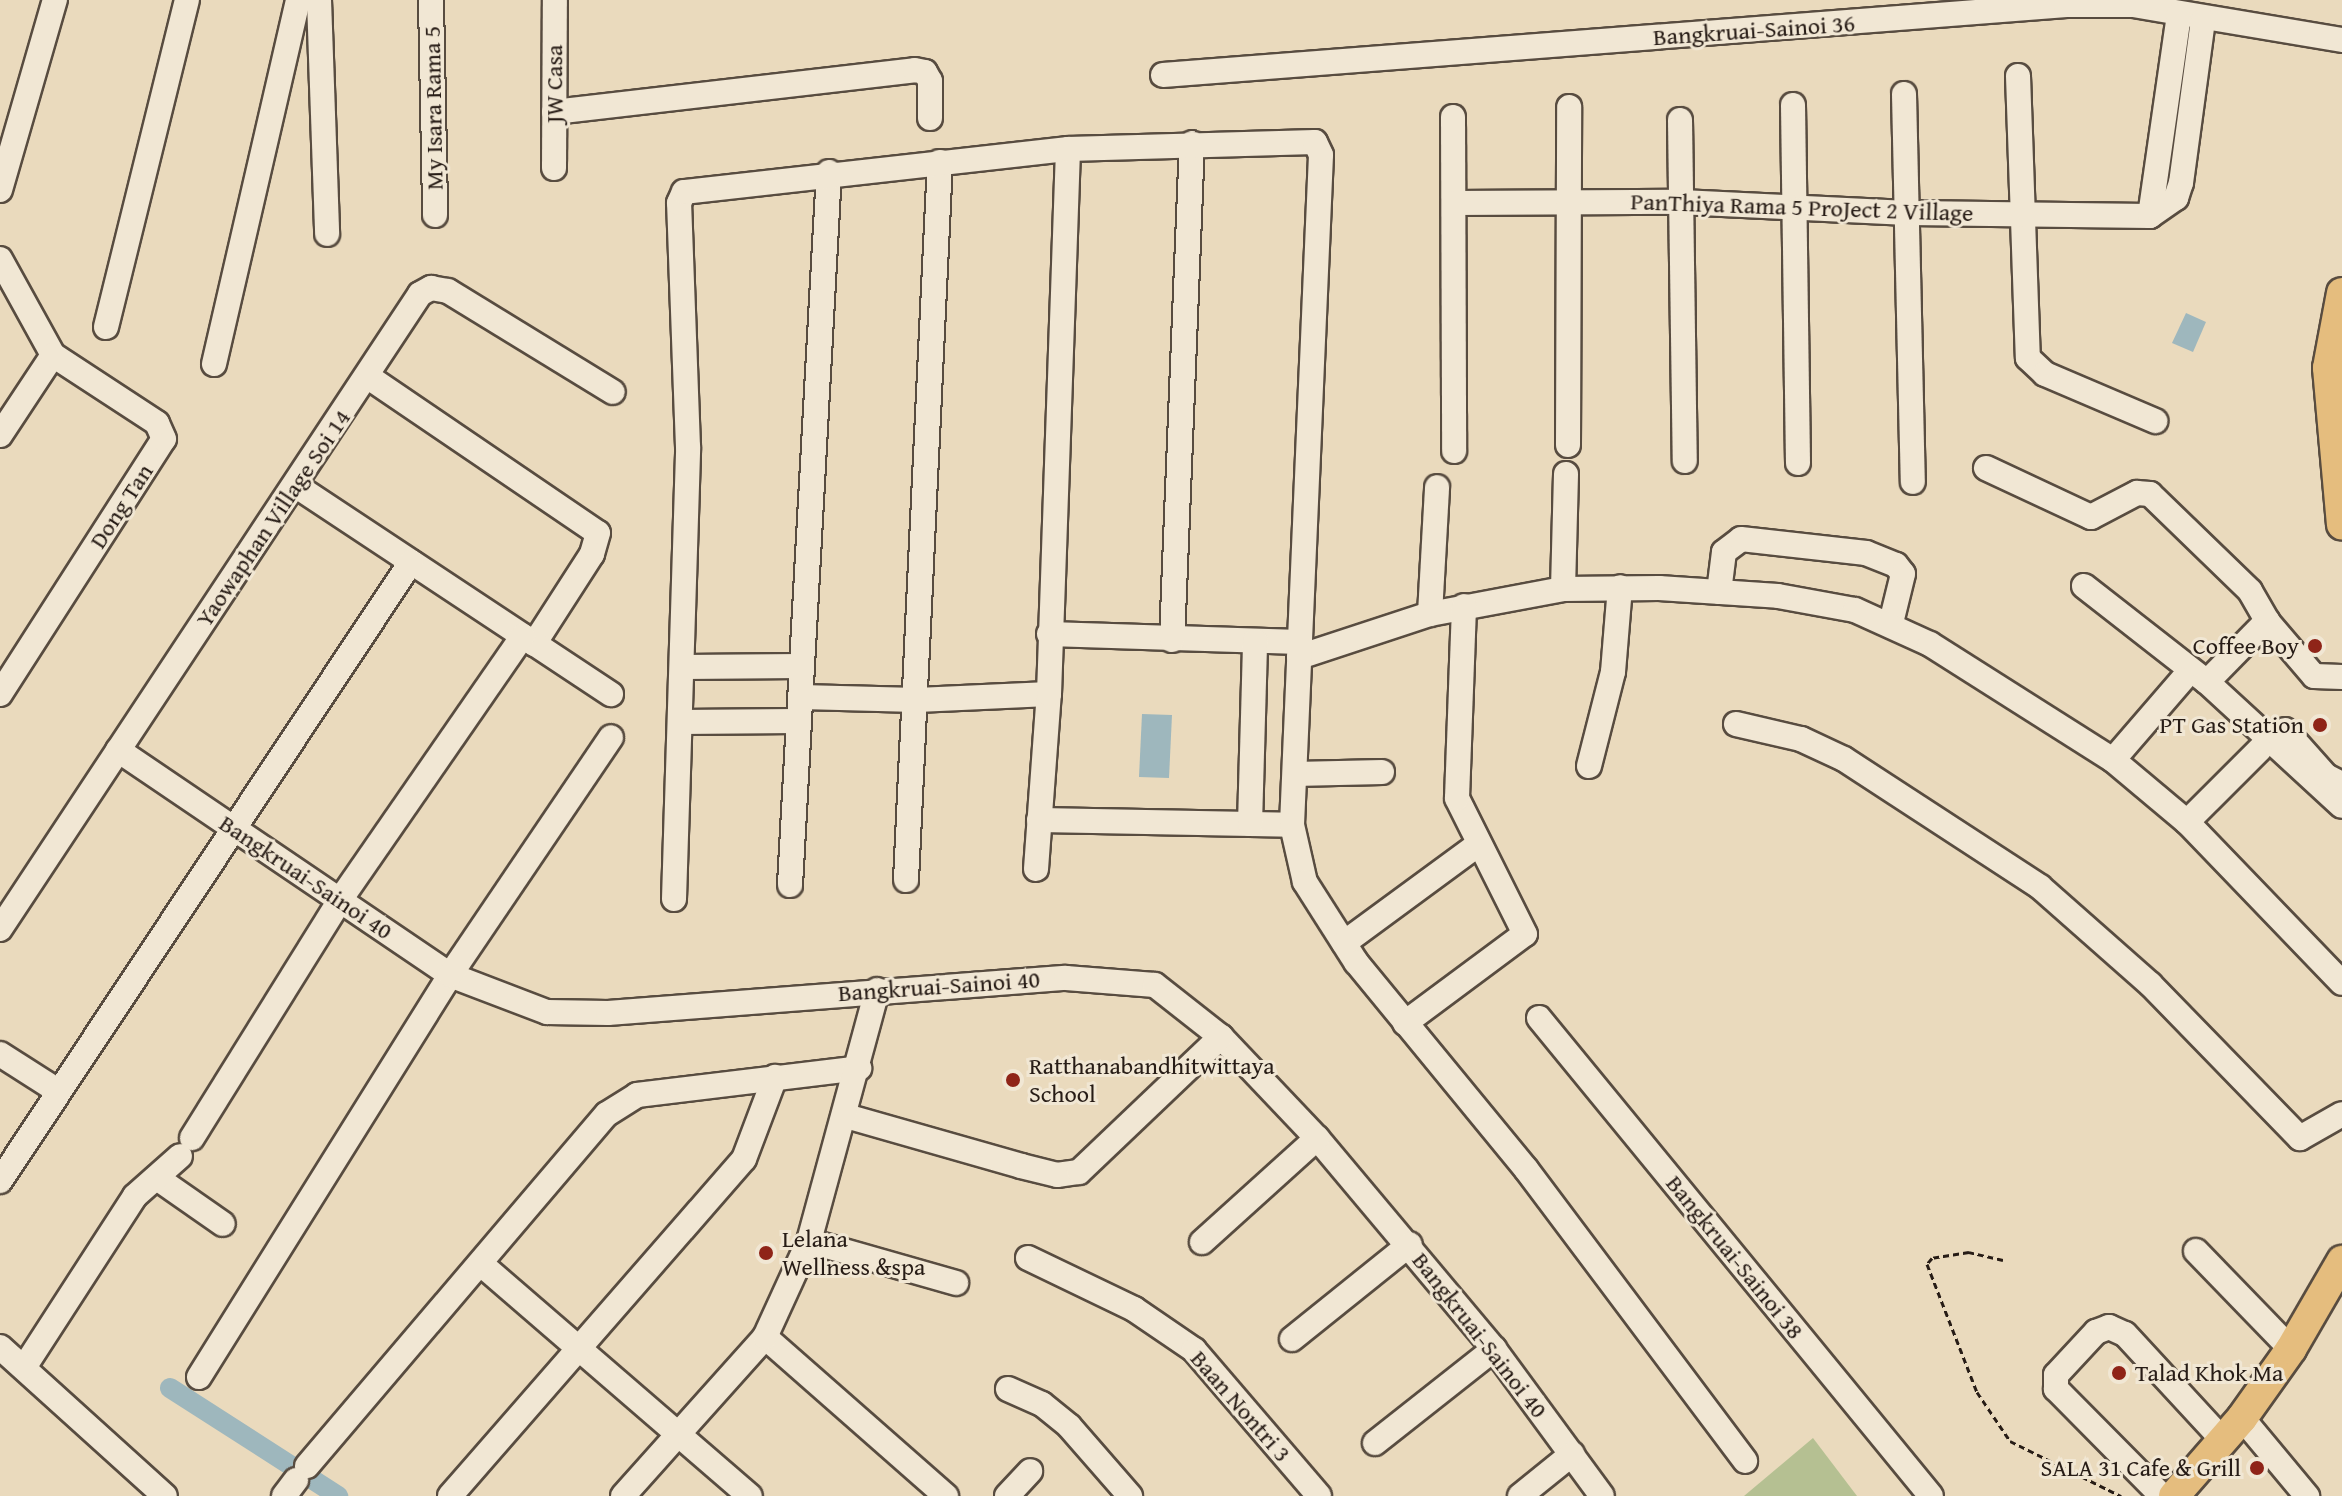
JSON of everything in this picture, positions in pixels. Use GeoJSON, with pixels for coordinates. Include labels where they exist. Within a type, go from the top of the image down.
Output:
{"type":"FeatureCollection","features":[{"type":"Feature","properties":{"kind":"main road"},"geometry":{"type":"LineString","coordinates":[[2341,303],[2328,368],[2342,524]]}},
{"type":"Feature","properties":{"kind":"main road"},"geometry":{"type":"LineString","coordinates":[[2174,1496],[2232,1428],[2291,1349],[2342,1261]]}},
{"type":"Feature","properties":{"kind":"street"},"geometry":{"type":"LineString","coordinates":[[0,190],[55,0]]}},
{"type":"Feature","properties":{"kind":"street"},"geometry":{"type":"LineString","coordinates":[[106,327],[187,0]]}},
{"type":"Feature","properties":{"kind":"street"},"geometry":{"type":"LineString","coordinates":[[214,364],[298,0]]}},
{"type":"Feature","properties":{"kind":"street"},"geometry":{"type":"LineString","coordinates":[[319,0],[327,234]]}},
{"type":"Feature","properties":{"kind":"street","name":"My Isara Rama 5"},"geometry":{"type":"LineString","coordinates":[[431,0],[435,215]]}},
{"type":"Feature","properties":{"kind":"street","name":"JW Casa"},"geometry":{"type":"LineString","coordinates":[[554,168],[555,0]]}},
{"type":"Feature","properties":{"kind":"street","name":"Bangkruai-Sainoi 36"},"geometry":{"type":"LineString","coordinates":[[1163,75],[1861,11],[2079,4],[2133,5],[2203,20],[2342,40]]}},
{"type":"Feature","properties":{"kind":"street"},"geometry":{"type":"LineString","coordinates":[[2150,216],[2179,14]]}},
{"type":"Feature","properties":{"kind":"street"},"geometry":{"type":"LineString","coordinates":[[2150,216],[2176,198],[2181,183],[2203,20]]}},
{"type":"Feature","properties":{"kind":"street"},"geometry":{"type":"LineString","coordinates":[[554,112],[915,70],[925,72],[930,81],[930,118]]}},
{"type":"Feature","properties":{"kind":"street"},"geometry":{"type":"LineString","coordinates":[[2018,76],[2024,348],[2033,366],[2155,421]]}},
{"type":"Feature","properties":{"kind":"street"},"geometry":{"type":"LineString","coordinates":[[1904,94],[1913,482]]}},
{"type":"Feature","properties":{"kind":"street"},"geometry":{"type":"LineString","coordinates":[[1793,105],[1798,463]]}},
{"type":"Feature","properties":{"kind":"street"},"geometry":{"type":"LineString","coordinates":[[1568,445],[1569,107]]}},
{"type":"Feature","properties":{"kind":"street"},"geometry":{"type":"LineString","coordinates":[[1453,117],[1454,451]]}},
{"type":"Feature","properties":{"kind":"street"},"geometry":{"type":"LineString","coordinates":[[1680,120],[1685,461]]}},
{"type":"Feature","properties":{"kind":"street"},"geometry":{"type":"LineString","coordinates":[[674,899],[684,667],[688,447],[679,203],[684,192],[829,172],[1068,149],[1307,138],[1321,155],[1292,825],[1305,882],[1344,943],[1405,1023],[1526,1169],[1745,1461]]}},
{"type":"Feature","properties":{"kind":"street"},"geometry":{"type":"LineString","coordinates":[[1172,640],[1192,143]]}},
{"type":"Feature","properties":{"kind":"street"},"geometry":{"type":"LineString","coordinates":[[1036,869],[1049,694],[1068,149]]}},
{"type":"Feature","properties":{"kind":"street"},"geometry":{"type":"LineString","coordinates":[[906,880],[917,700],[940,162]]}},
{"type":"Feature","properties":{"kind":"street"},"geometry":{"type":"LineString","coordinates":[[790,885],[829,172]]}},
{"type":"Feature","properties":{"kind":"street","name":"PanThiya Rama 5 ProJect 2 Village"},"geometry":{"type":"LineString","coordinates":[[1454,203],[1681,202],[1795,205],[1908,213],[2150,216]]}},
{"type":"Feature","properties":{"kind":"street","name":"Dong Tan"},"geometry":{"type":"LineString","coordinates":[[0,259],[53,355],[157,423],[164,439],[0,694]]}},
{"type":"Feature","properties":{"kind":"street","name":"Yaowaphan Village Soi 14"},"geometry":{"type":"LineString","coordinates":[[0,929],[420,294],[431,288],[448,291],[613,392]]}},
{"type":"Feature","properties":{"kind":"street"},"geometry":{"type":"LineString","coordinates":[[0,435],[53,355]]}},
{"type":"Feature","properties":{"kind":"street"},"geometry":{"type":"LineString","coordinates":[[25,1366],[126,1209],[186,1147],[340,900],[592,554],[598,533],[367,376]]}},
{"type":"Feature","properties":{"kind":"street"},"geometry":{"type":"LineString","coordinates":[[1986,468],[2091,517],[2137,493],[2150,494],[2250,591],[2267,621],[2314,676],[2342,677]]}},
{"type":"Feature","properties":{"kind":"street"},"geometry":{"type":"LineString","coordinates":[[1563,589],[1566,474]]}},
{"type":"Feature","properties":{"kind":"street"},"geometry":{"type":"LineString","coordinates":[[295,485],[611,694]]}},
{"type":"Feature","properties":{"kind":"street"},"geometry":{"type":"LineString","coordinates":[[1430,614],[1437,487]]}},
{"type":"Feature","properties":{"kind":"street"},"geometry":{"type":"LineString","coordinates":[[1719,592],[1724,552],[1741,539],[1866,553],[1896,565],[1903,574],[1891,623]]}},
{"type":"Feature","properties":{"kind":"street"},"geometry":{"type":"LineString","coordinates":[[0,1181],[411,562]]}},
{"type":"Feature","properties":{"kind":"street"},"geometry":{"type":"LineString","coordinates":[[2084,586],[2207,682],[2342,806]]}},
{"type":"Feature","properties":{"kind":"street"},"geometry":{"type":"LineString","coordinates":[[1049,634],[1255,641],[1300,650],[1464,606],[1563,589],[1620,587],[1817,601],[1891,623],[2113,760],[2187,822],[2342,983]]}},
{"type":"Feature","properties":{"kind":"street"},"geometry":{"type":"LineString","coordinates":[[1589,766],[1613,672],[1620,587]]}},
{"type":"Feature","properties":{"kind":"street"},"geometry":{"type":"LineString","coordinates":[[1405,1023],[1525,934],[1476,846],[1457,798],[1454,766],[1464,606]]}},
{"type":"Feature","properties":{"kind":"street"},"geometry":{"type":"LineString","coordinates":[[2207,682],[2267,621]]}},
{"type":"Feature","properties":{"kind":"street"},"geometry":{"type":"LineString","coordinates":[[1250,824],[1255,641]]}},
{"type":"Feature","properties":{"kind":"street"},"geometry":{"type":"LineString","coordinates":[[684,667],[800,666]]}},
{"type":"Feature","properties":{"kind":"street"},"geometry":{"type":"LineString","coordinates":[[2113,760],[2182,680]]}},
{"type":"Feature","properties":{"kind":"street"},"geometry":{"type":"LineString","coordinates":[[680,722],[917,700],[1049,694]]}},
{"type":"Feature","properties":{"kind":"street"},"geometry":{"type":"LineString","coordinates":[[1736,724],[1801,739],[1844,759],[2040,887],[2150,984],[2300,1138],[2342,1114]]}},
{"type":"Feature","properties":{"kind":"street"},"geometry":{"type":"LineString","coordinates":[[2285,730],[2326,776],[2342,784]]}},
{"type":"Feature","properties":{"kind":"street"},"geometry":{"type":"LineString","coordinates":[[199,1377],[450,975],[611,737]]}},
{"type":"Feature","properties":{"kind":"street"},"geometry":{"type":"LineString","coordinates":[[2187,822],[2260,749]]}},
{"type":"Feature","properties":{"kind":"street","name":"Bangkruai-Sainoi 40"},"geometry":{"type":"LineString","coordinates":[[118,750],[450,975],[547,1012],[573,1015],[877,990],[1122,979],[1155,985],[1221,1037],[1317,1138],[1410,1244],[1494,1349],[1602,1496]]}},
{"type":"Feature","properties":{"kind":"street"},"geometry":{"type":"LineString","coordinates":[[1295,774],[1382,772]]}},
{"type":"Feature","properties":{"kind":"street"},"geometry":{"type":"LineString","coordinates":[[1039,820],[1292,825]]}},
{"type":"Feature","properties":{"kind":"street"},"geometry":{"type":"LineString","coordinates":[[1344,943],[1476,846]]}},
{"type":"Feature","properties":{"kind":"street"},"geometry":{"type":"LineString","coordinates":[[623,1496],[765,1337],[809,1241],[846,1116],[877,990]]}},
{"type":"Feature","properties":{"kind":"street","name":"Bangkruai-Sainoi 38"},"geometry":{"type":"LineString","coordinates":[[1539,1018],[1931,1496]]}},
{"type":"Feature","properties":{"kind":"street"},"geometry":{"type":"LineString","coordinates":[[846,1116],[1045,1172],[1079,1172],[1221,1037]]}},
{"type":"Feature","properties":{"kind":"street"},"geometry":{"type":"LineString","coordinates":[[0,1054],[58,1091]]}},
{"type":"Feature","properties":{"kind":"street"},"geometry":{"type":"LineString","coordinates":[[296,1481],[555,1172],[624,1102],[637,1095],[859,1068]]}},
{"type":"Feature","properties":{"kind":"street"},"geometry":{"type":"LineString","coordinates":[[450,1496],[744,1159],[775,1077]]}},
{"type":"Feature","properties":{"kind":"street"},"geometry":{"type":"LineString","coordinates":[[1202,1242],[1317,1138]]}},
{"type":"Feature","properties":{"kind":"street"},"geometry":{"type":"LineString","coordinates":[[157,1178],[223,1224]]}},
{"type":"Feature","properties":{"kind":"street"},"geometry":{"type":"LineString","coordinates":[[809,1241],[956,1283]]}},
{"type":"Feature","properties":{"kind":"street"},"geometry":{"type":"LineString","coordinates":[[1292,1339],[1410,1244]]}},
{"type":"Feature","properties":{"kind":"street"},"geometry":{"type":"LineString","coordinates":[[2196,1251],[2291,1349]]}},
{"type":"Feature","properties":{"kind":"street","name":"Baan Nontri 3"},"geometry":{"type":"LineString","coordinates":[[1028,1258],[1134,1309],[1194,1350],[1319,1496]]}},
{"type":"Feature","properties":{"kind":"street"},"geometry":{"type":"LineString","coordinates":[[481,1264],[579,1345],[750,1496]]}},
{"type":"Feature","properties":{"kind":"street"},"geometry":{"type":"LineString","coordinates":[[2162,1496],[2056,1389],[2056,1375],[2096,1332],[2109,1327],[2125,1334],[2307,1496]]}},
{"type":"Feature","properties":{"kind":"street"},"geometry":{"type":"LineString","coordinates":[[765,1337],[946,1496]]}},
{"type":"Feature","properties":{"kind":"street"},"geometry":{"type":"LineString","coordinates":[[0,1347],[25,1366],[165,1496]]}},
{"type":"Feature","properties":{"kind":"street"},"geometry":{"type":"LineString","coordinates":[[1375,1443],[1494,1349]]}},
{"type":"Feature","properties":{"kind":"street"},"geometry":{"type":"LineString","coordinates":[[1008,1389],[1042,1404],[1069,1426],[1130,1496]]}},
{"type":"Feature","properties":{"kind":"street"},"geometry":{"type":"LineString","coordinates":[[1520,1496],[1572,1454]]}},
{"type":"Feature","properties":{"kind":"street"},"geometry":{"type":"LineString","coordinates":[[1007,1496],[1030,1471]]}},
{"type":"Feature","properties":{"kind":"path"},"geometry":{"type":"LineString","coordinates":[[2003,1260],[1969,1252],[1932,1258],[1927,1264],[1977,1392],[2010,1441],[2121,1496]]}},
{"type":"Feature","properties":{"kind":"green space"},"geometry":{"type":"Polygon","coordinates":[[[1813,1438],[1857,1496],[1744,1496],[1813,1438]]]}},
{"type":"Feature","properties":{"kind":"water"},"geometry":{"type":"Polygon","coordinates":[[[2186,313],[2206,322],[2193,352],[2172,343],[2186,313]]]}},
{"type":"Feature","properties":{"kind":"water"},"geometry":{"type":"Polygon","coordinates":[[[1142,714],[1172,715],[1169,778],[1139,777],[1142,714]]]}},
{"type":"Feature","properties":{"kind":"waterway"},"geometry":{"type":"LineString","coordinates":[[170,1388],[338,1496]]}},
{"type":"Feature","properties":{"kind":"place","name":"Coffee Boy"},"geometry":{"type":"Point","coordinates":[2315,646]}},
{"type":"Feature","properties":{"kind":"place","name":"PT Gas Station"},"geometry":{"type":"Point","coordinates":[2320,725]}},
{"type":"Feature","properties":{"kind":"place","name":"Ratthanabandhitwittaya School"},"geometry":{"type":"Point","coordinates":[1013,1080]}},
{"type":"Feature","properties":{"kind":"place","name":"Lelana Wellness &spa"},"geometry":{"type":"Point","coordinates":[766,1253]}},
{"type":"Feature","properties":{"kind":"place","name":"Talad Khok Ma"},"geometry":{"type":"Point","coordinates":[2119,1373]}},
{"type":"Feature","properties":{"kind":"place","name":"SALA 31 Cafe & Grill"},"geometry":{"type":"Point","coordinates":[2257,1468]}}]}
